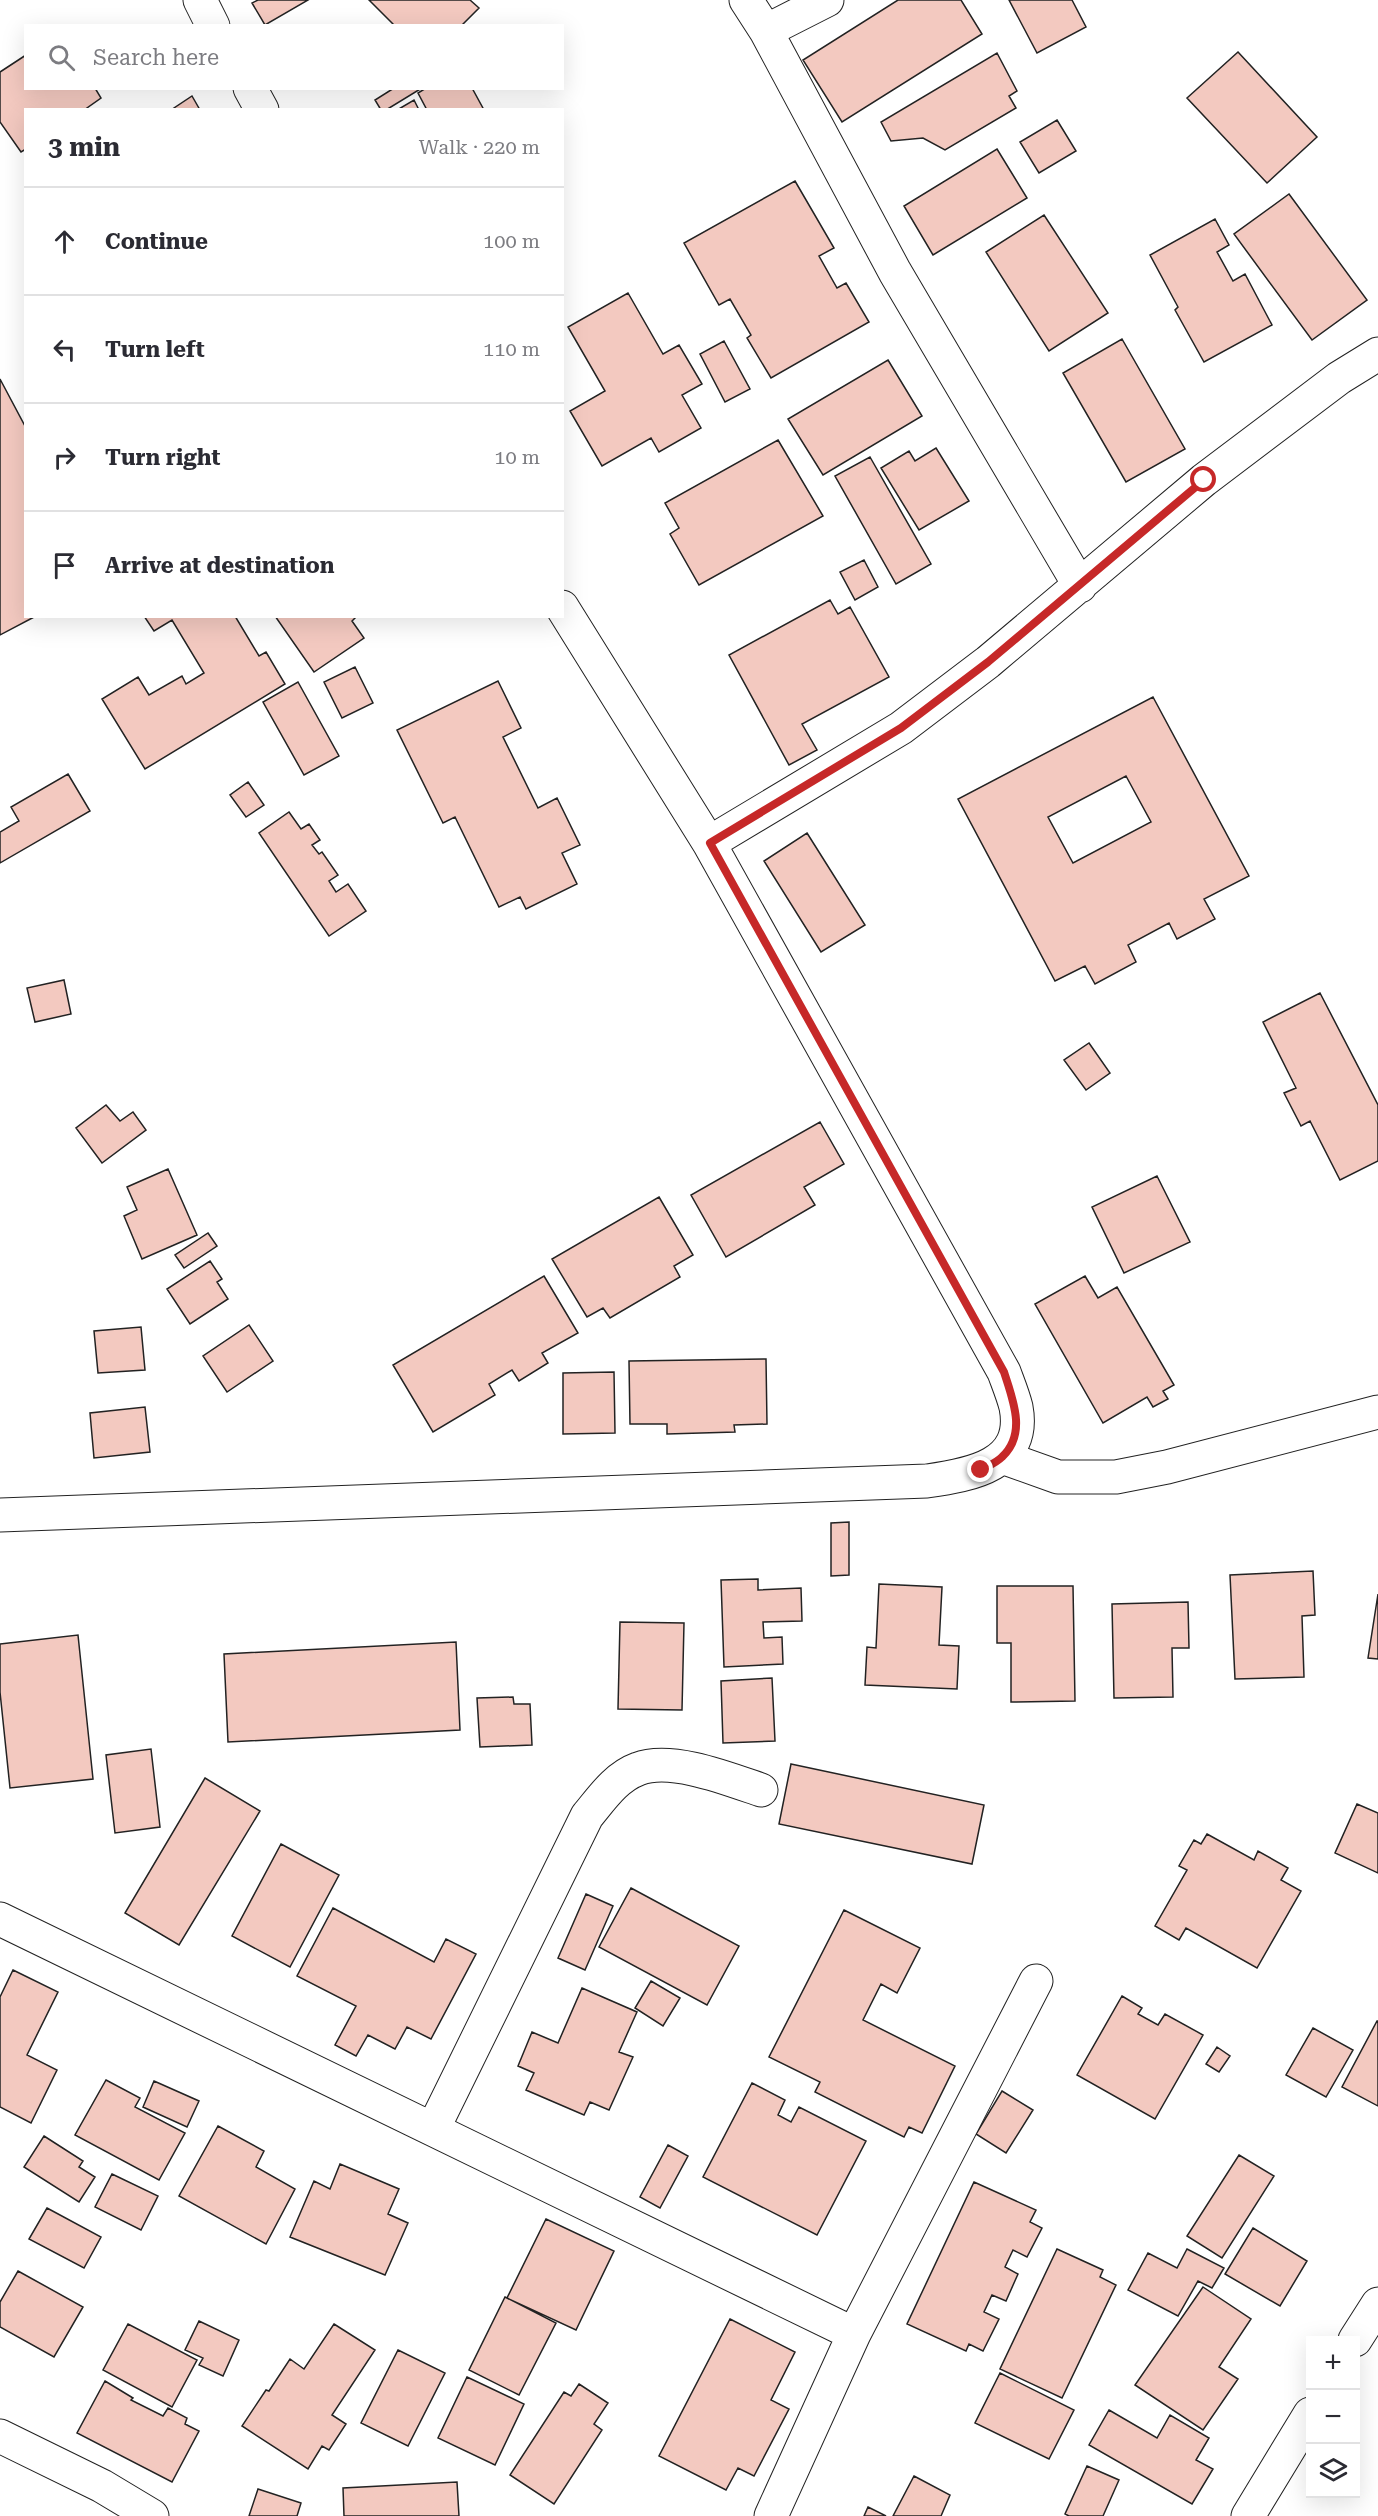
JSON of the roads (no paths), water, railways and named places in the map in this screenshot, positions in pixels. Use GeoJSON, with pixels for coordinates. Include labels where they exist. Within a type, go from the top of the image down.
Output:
{"type":"FeatureCollection","features":[{"type":"Feature","properties":{"kind":"street"},"geometry":{"type":"LineString","coordinates":[[200,0],[212,24]]}},
{"type":"Feature","properties":{"kind":"street"},"geometry":{"type":"LineString","coordinates":[[746,0],[766,31],[895,272],[1080,586]]}},
{"type":"Feature","properties":{"kind":"street"},"geometry":{"type":"LineString","coordinates":[[766,31],[827,0]]}},
{"type":"Feature","properties":{"kind":"street"},"geometry":{"type":"LineString","coordinates":[[251,90],[261,108]]}},
{"type":"Feature","properties":{"kind":"street"},"geometry":{"type":"LineString","coordinates":[[710,843],[901,728],[988,662],[1204,480],[1340,378],[1378,354]]}},
{"type":"Feature","properties":{"kind":"street"},"geometry":{"type":"LineString","coordinates":[[0,1515],[927,1481],[981,1470],[1002,1457],[1016,1437],[1016,1408],[1004,1372],[710,843],[564,610]]}},
{"type":"Feature","properties":{"kind":"street"},"geometry":{"type":"LineString","coordinates":[[1002,1457],[1058,1477],[1116,1477],[1167,1467],[1378,1412]]}},
{"type":"Feature","properties":{"kind":"street"},"geometry":{"type":"LineString","coordinates":[[433,2129],[587,1816],[610,1787],[639,1768],[674,1765],[761,1790]]}},
{"type":"Feature","properties":{"kind":"street"},"geometry":{"type":"LineString","coordinates":[[0,1919],[854,2334]]}},
{"type":"Feature","properties":{"kind":"street"},"geometry":{"type":"LineString","coordinates":[[771,2516],[854,2334],[1036,1981]]}},
{"type":"Feature","properties":{"kind":"street"},"geometry":{"type":"LineString","coordinates":[[1358,2336],[1378,2304]]}},
{"type":"Feature","properties":{"kind":"street"},"geometry":{"type":"LineString","coordinates":[[1248,2516],[1306,2422]]}},
{"type":"Feature","properties":{"kind":"street"},"geometry":{"type":"LineString","coordinates":[[0,2436],[102,2486],[152,2516]]}}]}
